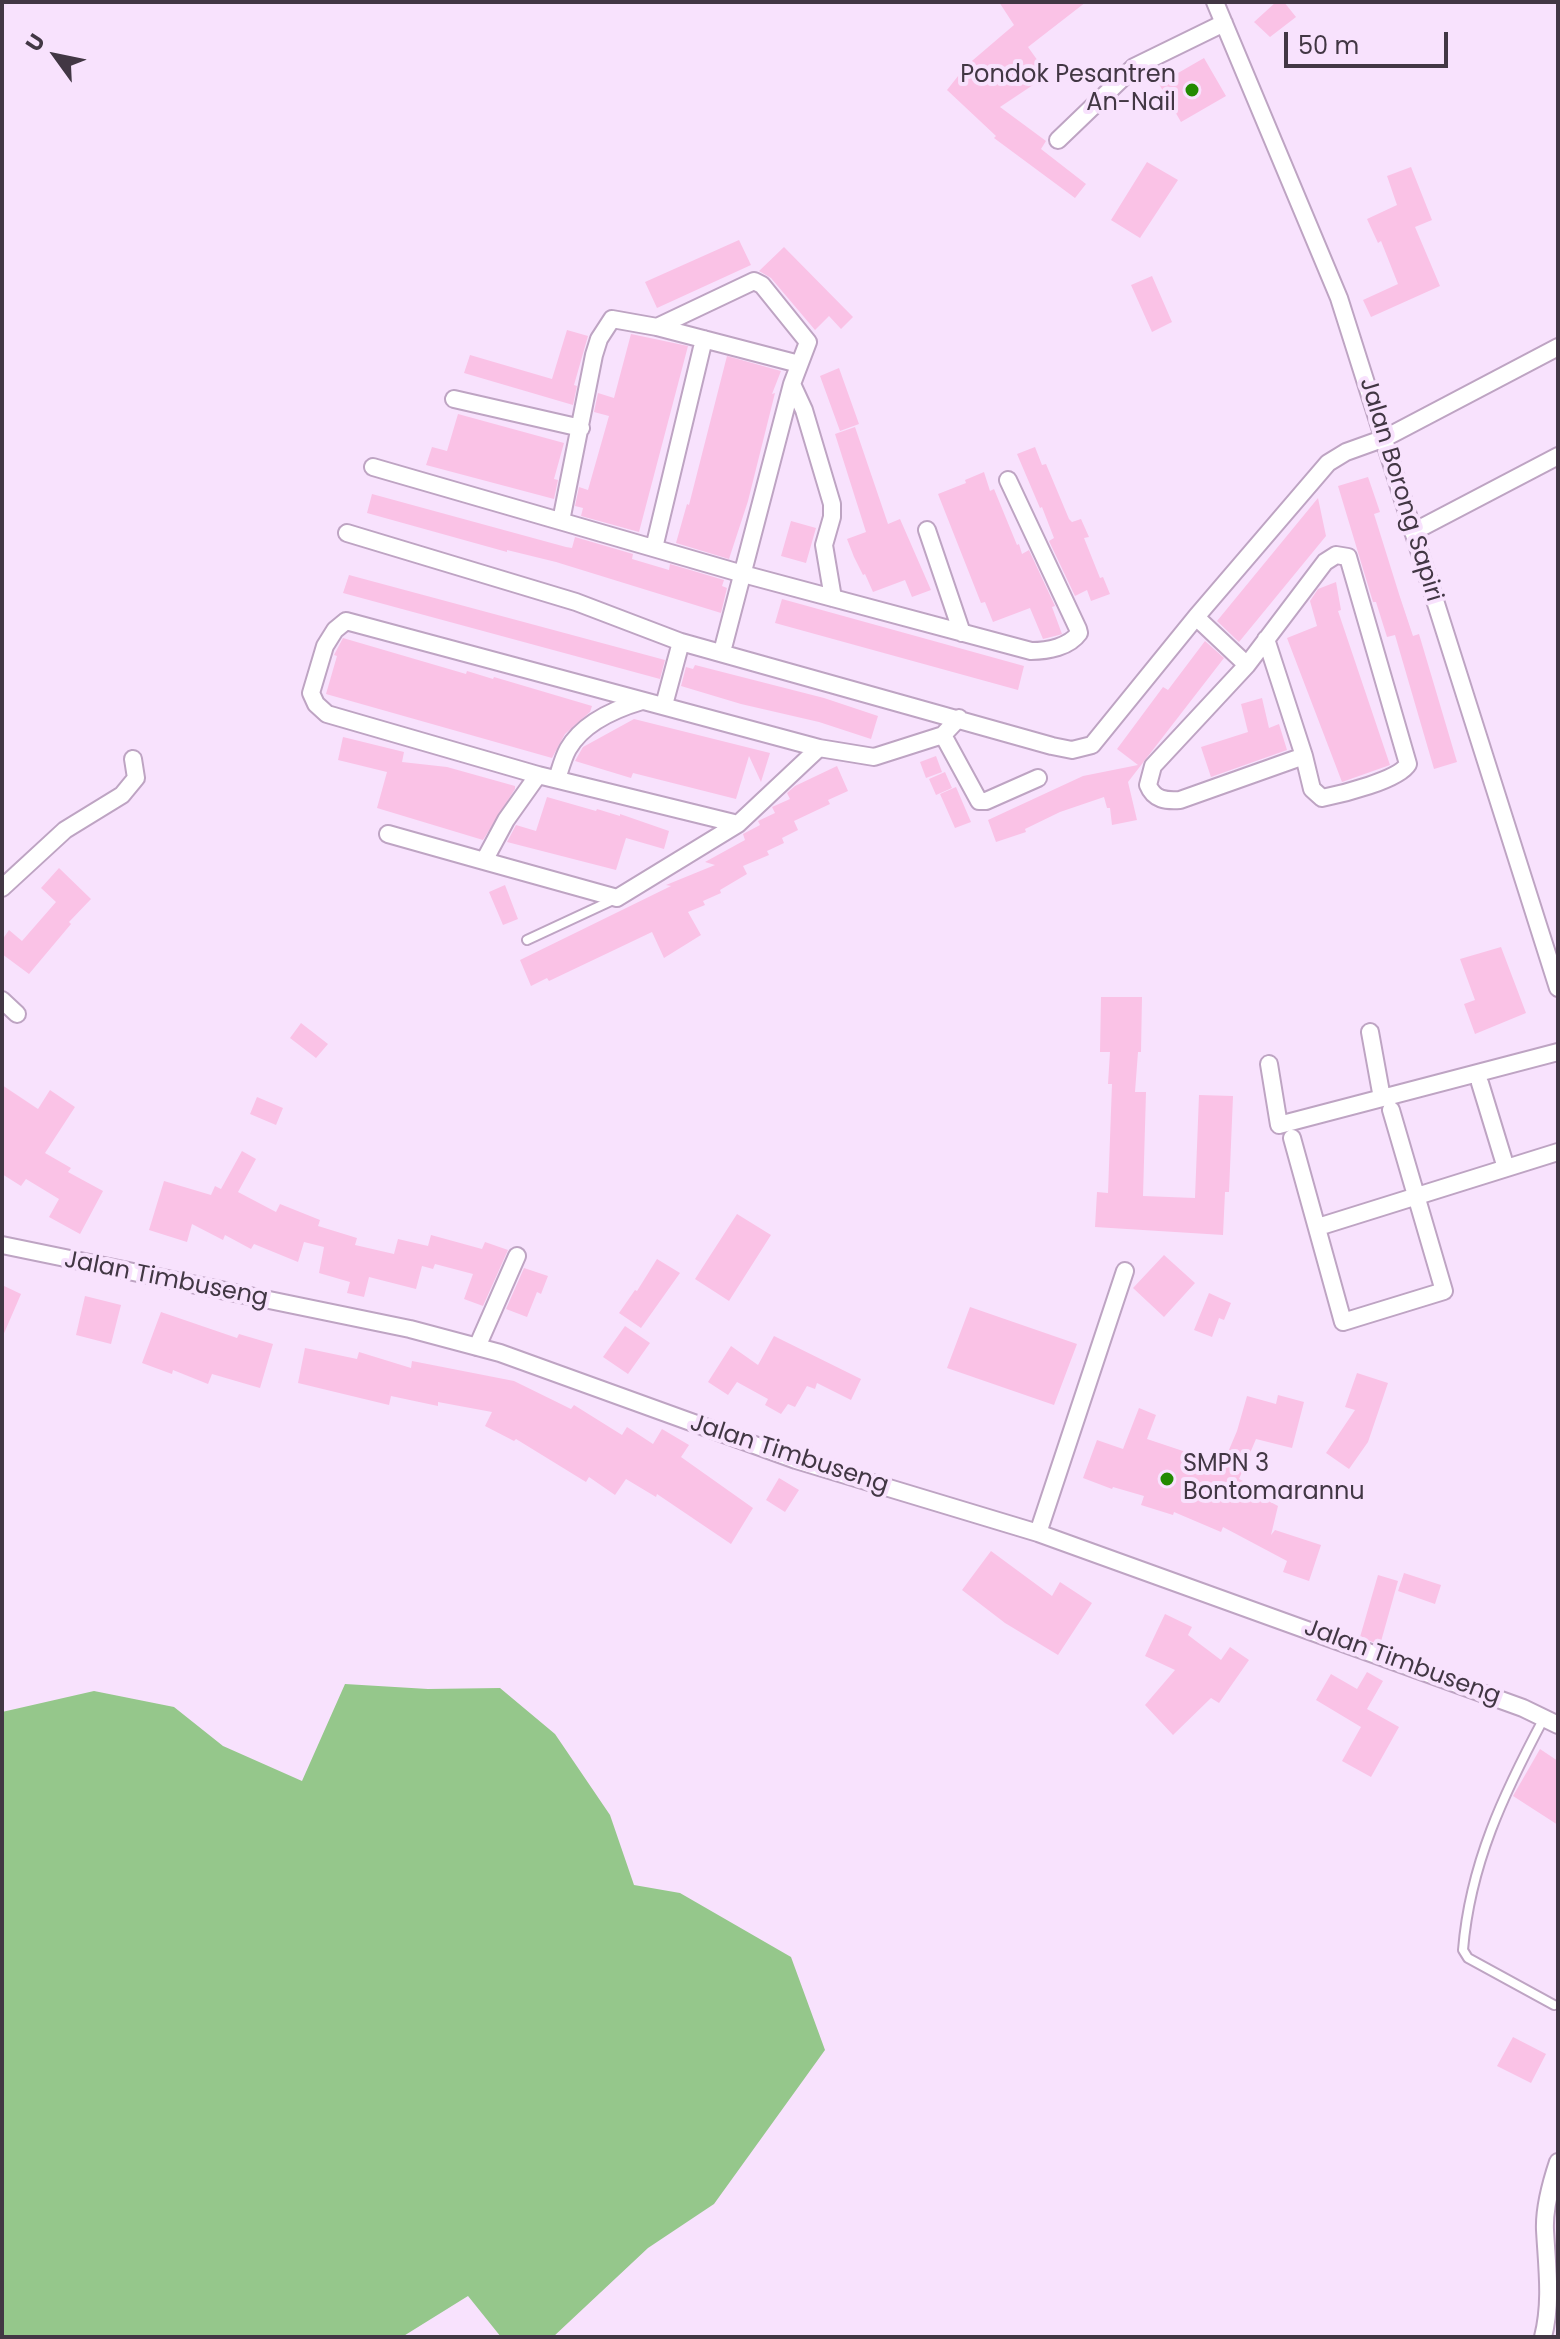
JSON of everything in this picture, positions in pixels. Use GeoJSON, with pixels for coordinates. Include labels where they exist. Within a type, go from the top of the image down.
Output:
{"type":"FeatureCollection","features":[{"type":"Feature","properties":{"kind":"street","name":"Jalan Borong Sapiri"},"geometry":{"type":"LineString","coordinates":[[1215,2],[1339,298],[1558,988]]}},
{"type":"Feature","properties":{"kind":"street"},"geometry":{"type":"LineString","coordinates":[[1058,140],[1134,67],[1224,23]]}},
{"type":"Feature","properties":{"kind":"street"},"geometry":{"type":"LineString","coordinates":[[657,327],[754,281],[762,285],[806,337],[807,350],[792,384],[722,652]]}},
{"type":"Feature","properties":{"kind":"street"},"geometry":{"type":"LineString","coordinates":[[561,521],[594,355],[612,319],[657,327],[799,364]]}},
{"type":"Feature","properties":{"kind":"street"},"geometry":{"type":"LineString","coordinates":[[654,548],[704,339]]}},
{"type":"Feature","properties":{"kind":"street"},"geometry":{"type":"LineString","coordinates":[[347,533],[576,602],[681,642],[1072,750],[1092,745],[1328,463],[1346,452],[1385,438],[1558,347]]}},
{"type":"Feature","properties":{"kind":"street"},"geometry":{"type":"LineString","coordinates":[[792,384],[804,410],[832,504],[832,517],[824,545],[833,598]]}},
{"type":"Feature","properties":{"kind":"street"},"geometry":{"type":"LineString","coordinates":[[454,399],[581,428]]}},
{"type":"Feature","properties":{"kind":"street"},"geometry":{"type":"LineString","coordinates":[[1413,532],[1558,456]]}},
{"type":"Feature","properties":{"kind":"street"},"geometry":{"type":"LineString","coordinates":[[373,467],[743,574],[1040,651],[1073,641],[1079,633],[1008,480]]}},
{"type":"Feature","properties":{"kind":"street"},"geometry":{"type":"LineString","coordinates":[[927,530],[962,633]]}},
{"type":"Feature","properties":{"kind":"street"},"geometry":{"type":"LineString","coordinates":[[1266,639],[1304,756],[1312,789],[1322,798],[1395,776],[1406,769],[1408,764],[1348,557],[1336,555],[1325,562],[1266,639],[1247,665],[1153,766],[1148,785],[1164,800],[1180,800],[1304,756]]}},
{"type":"Feature","properties":{"kind":"street"},"geometry":{"type":"LineString","coordinates":[[1196,617],[1247,665]]}},
{"type":"Feature","properties":{"kind":"street"},"geometry":{"type":"LineString","coordinates":[[738,824],[538,775],[327,714],[316,704],[311,693],[325,646],[335,630],[346,621],[840,754],[874,757],[943,735],[959,718]]}},
{"type":"Feature","properties":{"kind":"street"},"geometry":{"type":"LineString","coordinates":[[664,705],[681,642]]}},
{"type":"Feature","properties":{"kind":"street"},"geometry":{"type":"LineString","coordinates":[[557,779],[568,749],[578,737],[609,714],[643,701]]}},
{"type":"Feature","properties":{"kind":"street"},"geometry":{"type":"LineString","coordinates":[[943,735],[979,801],[986,801],[1038,778]]}},
{"type":"Feature","properties":{"kind":"street"},"geometry":{"type":"LineString","coordinates":[[388,834],[617,898],[738,824],[819,748]]}},
{"type":"Feature","properties":{"kind":"street"},"geometry":{"type":"LineString","coordinates":[[2,888],[65,830],[122,795],[136,778],[133,759]]}},
{"type":"Feature","properties":{"kind":"street"},"geometry":{"type":"LineString","coordinates":[[484,861],[506,820],[538,775]]}},
{"type":"Feature","properties":{"kind":"street"},"geometry":{"type":"LineString","coordinates":[[2,1000],[17,1014]]}},
{"type":"Feature","properties":{"kind":"street"},"geometry":{"type":"LineString","coordinates":[[1292,1138],[1343,1322],[1444,1291],[1386,1104],[1370,1032]]}},
{"type":"Feature","properties":{"kind":"street"},"geometry":{"type":"LineString","coordinates":[[1269,1064],[1279,1125],[1386,1104],[1558,1052]]}},
{"type":"Feature","properties":{"kind":"street"},"geometry":{"type":"LineString","coordinates":[[1480,1083],[1506,1168]]}},
{"type":"Feature","properties":{"kind":"street"},"geometry":{"type":"LineString","coordinates":[[1318,1227],[1558,1152]]}},
{"type":"Feature","properties":{"kind":"street","name":"Jalan Timbuseng"},"geometry":{"type":"LineString","coordinates":[[2,1245],[410,1329],[477,1347],[630,1398],[691,1424],[796,1460],[1038,1533],[1344,1642],[1551,1722]]}},
{"type":"Feature","properties":{"kind":"street"},"geometry":{"type":"LineString","coordinates":[[477,1347],[517,1256]]}},
{"type":"Feature","properties":{"kind":"street"},"geometry":{"type":"LineString","coordinates":[[1038,1533],[1125,1271]]}},
{"type":"Feature","properties":{"kind":"street"},"geometry":{"type":"LineString","coordinates":[[1543,2337],[1548,2317],[1545,2227],[1558,2162]]}},
{"type":"Feature","properties":{"kind":"lane"},"geometry":{"type":"LineString","coordinates":[[527,940],[617,898]]}},
{"type":"Feature","properties":{"kind":"lane"},"geometry":{"type":"LineString","coordinates":[[1551,1722],[1507,1787],[1490,1826],[1463,1950],[1468,1958],[1554,2005]]}},
{"type":"Feature","properties":{"kind":"green space"},"geometry":{"type":"Polygon","coordinates":[[[345,1684],[428,1689],[500,1688],[555,1734],[610,1815],[634,1885],[680,1893],[791,1957],[825,2050],[714,2204],[648,2248],[553,2337],[501,2337],[468,2296],[402,2337],[2,2337],[2,1712],[94,1691],[174,1707],[223,1746],[302,1781],[345,1684]]]}},
{"type":"Feature","properties":{"kind":"building"},"geometry":{"type":"Polygon","coordinates":[[[999,2],[1086,2],[1028,47],[1048,75],[1000,107],[1046,141],[1041,149],[1086,184],[1075,198],[994,138],[996,136],[947,90],[966,66],[1014,25],[999,2]]]}},
{"type":"Feature","properties":{"kind":"building"},"geometry":{"type":"Polygon","coordinates":[[[1276,2],[1284,2],[1296,17],[1270,37],[1254,22],[1276,2]]]}},
{"type":"Feature","properties":{"kind":"building","name":"Pondok Pesantren An-Nail"},"geometry":{"type":"Polygon","coordinates":[[[1204,58],[1226,96],[1181,122],[1159,84],[1204,58]]]}},
{"type":"Feature","properties":{"kind":"building"},"geometry":{"type":"Polygon","coordinates":[[[1147,162],[1178,180],[1140,238],[1111,220],[1147,162]]]}},
{"type":"Feature","properties":{"kind":"building"},"geometry":{"type":"Polygon","coordinates":[[[1411,167],[1432,220],[1415,227],[1440,286],[1371,317],[1363,300],[1398,284],[1381,241],[1378,243],[1367,219],[1397,205],[1387,176],[1411,167]]]}},
{"type":"Feature","properties":{"kind":"building"},"geometry":{"type":"Polygon","coordinates":[[[739,240],[751,265],[657,308],[645,282],[739,240]]]}},
{"type":"Feature","properties":{"kind":"building"},"geometry":{"type":"Polygon","coordinates":[[[784,247],[853,317],[841,329],[829,316],[815,330],[771,278],[759,271],[784,247]]]}},
{"type":"Feature","properties":{"kind":"building"},"geometry":{"type":"Polygon","coordinates":[[[1152,276],[1172,322],[1152,332],[1131,285],[1152,276]]]}},
{"type":"Feature","properties":{"kind":"building"},"geometry":{"type":"Polygon","coordinates":[[[567,330],[588,336],[574,385],[577,386],[573,405],[464,373],[470,355],[552,379],[567,330]]]}},
{"type":"Feature","properties":{"kind":"building"},"geometry":{"type":"Polygon","coordinates":[[[631,334],[688,346],[639,532],[581,516],[583,508],[575,506],[579,487],[588,490],[609,416],[594,412],[598,393],[614,398],[631,334]]]}},
{"type":"Feature","properties":{"kind":"building"},"geometry":{"type":"Polygon","coordinates":[[[727,356],[781,371],[772,394],[775,393],[748,501],[729,559],[676,543],[689,505],[727,356]]]}},
{"type":"Feature","properties":{"kind":"building"},"geometry":{"type":"Polygon","coordinates":[[[839,368],[859,424],[840,431],[820,376],[839,368]]]}},
{"type":"Feature","properties":{"kind":"building"},"geometry":{"type":"Polygon","coordinates":[[[458,414],[564,443],[554,479],[558,480],[554,499],[426,465],[432,447],[447,451],[458,414]]]}},
{"type":"Feature","properties":{"kind":"building"},"geometry":{"type":"Polygon","coordinates":[[[855,427],[888,524],[900,519],[931,590],[912,597],[905,580],[873,592],[854,557],[847,539],[866,532],[835,434],[855,427]]]}},
{"type":"Feature","properties":{"kind":"building"},"geometry":{"type":"Polygon","coordinates":[[[1035,447],[1042,465],[1046,464],[1069,519],[1072,522],[1081,519],[1089,537],[1084,538],[1110,594],[1091,601],[1087,590],[1075,596],[1049,541],[1054,538],[1017,454],[1035,447]]]}},
{"type":"Feature","properties":{"kind":"building"},"geometry":{"type":"Polygon","coordinates":[[[984,472],[990,491],[994,489],[1022,554],[1029,550],[1055,606],[1052,607],[1062,634],[1043,639],[1030,608],[993,622],[985,602],[981,603],[938,494],[984,472]]]}},
{"type":"Feature","properties":{"kind":"building"},"geometry":{"type":"Polygon","coordinates":[[[1368,477],[1380,512],[1374,514],[1413,636],[1419,634],[1457,762],[1434,769],[1395,635],[1387,637],[1376,602],[1373,602],[1338,486],[1368,477]]]}},
{"type":"Feature","properties":{"kind":"building"},"geometry":{"type":"Polygon","coordinates":[[[372,494],[566,547],[572,548],[575,537],[633,554],[632,559],[669,570],[670,564],[724,580],[722,586],[727,588],[721,613],[556,562],[507,552],[367,513],[372,494]]]}},
{"type":"Feature","properties":{"kind":"building"},"geometry":{"type":"Polygon","coordinates":[[[1318,498],[1326,536],[1239,642],[1217,621],[1318,498]]]}},
{"type":"Feature","properties":{"kind":"building"},"geometry":{"type":"Polygon","coordinates":[[[791,521],[816,528],[806,563],[781,556],[791,521]]]}},
{"type":"Feature","properties":{"kind":"building"},"geometry":{"type":"Polygon","coordinates":[[[349,575],[665,660],[660,679],[343,593],[349,575]]]}},
{"type":"Feature","properties":{"kind":"building"},"geometry":{"type":"Polygon","coordinates":[[[1336,582],[1341,610],[1338,611],[1390,765],[1342,782],[1287,638],[1317,626],[1310,601],[1318,589],[1336,582]]]}},
{"type":"Feature","properties":{"kind":"building"},"geometry":{"type":"Polygon","coordinates":[[[782,599],[1024,666],[1018,690],[775,623],[782,599]]]}},
{"type":"Feature","properties":{"kind":"building"},"geometry":{"type":"Polygon","coordinates":[[[343,638],[592,706],[590,712],[565,734],[552,758],[326,694],[337,656],[334,655],[343,638]]]}},
{"type":"Feature","properties":{"kind":"building"},"geometry":{"type":"Polygon","coordinates":[[[1205,641],[1224,658],[1128,782],[1137,820],[1112,825],[1110,808],[1107,808],[1104,797],[1060,812],[1025,829],[1026,832],[996,842],[988,820],[1083,776],[1138,765],[1117,749],[1163,687],[1168,690],[1205,641]]]}},
{"type":"Feature","properties":{"kind":"building"},"geometry":{"type":"Polygon","coordinates":[[[695,665],[824,698],[878,716],[871,739],[819,722],[681,686],[686,667],[693,669],[695,665]]]}},
{"type":"Feature","properties":{"kind":"building"},"geometry":{"type":"Polygon","coordinates":[[[1262,698],[1269,728],[1279,724],[1287,750],[1211,777],[1201,747],[1248,732],[1241,704],[1262,698]]]}},
{"type":"Feature","properties":{"kind":"building"},"geometry":{"type":"Polygon","coordinates":[[[634,719],[770,753],[761,782],[749,756],[736,799],[633,773],[631,778],[575,761],[583,747],[634,719]]]}},
{"type":"Feature","properties":{"kind":"building"},"geometry":{"type":"Polygon","coordinates":[[[343,737],[404,752],[402,762],[447,767],[515,786],[515,789],[483,840],[377,808],[387,772],[338,760],[343,737]]]}},
{"type":"Feature","properties":{"kind":"building"},"geometry":{"type":"Polygon","coordinates":[[[936,756],[942,772],[926,778],[920,762],[936,756]]]}},
{"type":"Feature","properties":{"kind":"building"},"geometry":{"type":"Polygon","coordinates":[[[837,766],[848,791],[828,800],[830,804],[794,821],[798,830],[782,838],[784,843],[767,851],[769,855],[743,866],[747,874],[720,890],[721,893],[703,901],[705,905],[688,912],[701,935],[664,958],[652,932],[549,981],[547,978],[531,986],[520,960],[671,886],[666,885],[715,865],[705,862],[745,840],[743,834],[760,825],[758,821],[775,813],[772,807],[790,799],[787,793],[795,786],[837,766]]]}},
{"type":"Feature","properties":{"kind":"building"},"geometry":{"type":"Polygon","coordinates":[[[945,772],[952,788],[936,795],[929,779],[945,772]]]}},
{"type":"Feature","properties":{"kind":"building"},"geometry":{"type":"Polygon","coordinates":[[[956,787],[971,822],[955,828],[940,794],[956,787]]]}},
{"type":"Feature","properties":{"kind":"building"},"geometry":{"type":"Polygon","coordinates":[[[547,797],[596,811],[620,814],[669,831],[664,849],[626,838],[616,870],[507,842],[516,825],[536,831],[547,797]]]}},
{"type":"Feature","properties":{"kind":"building"},"geometry":{"type":"Polygon","coordinates":[[[59,868],[91,899],[29,974],[2,954],[2,940],[9,930],[22,941],[56,902],[41,888],[59,868]]]}},
{"type":"Feature","properties":{"kind":"building"},"geometry":{"type":"Polygon","coordinates":[[[505,885],[518,919],[503,925],[489,892],[505,885]]]}},
{"type":"Feature","properties":{"kind":"building"},"geometry":{"type":"Polygon","coordinates":[[[1501,947],[1526,1013],[1475,1034],[1464,1004],[1475,1000],[1460,959],[1501,947]]]}},
{"type":"Feature","properties":{"kind":"building"},"geometry":{"type":"Polygon","coordinates":[[[1101,997],[1142,997],[1141,1052],[1138,1052],[1135,1092],[1146,1092],[1143,1196],[1195,1198],[1199,1095],[1233,1096],[1229,1192],[1225,1192],[1223,1235],[1095,1227],[1097,1192],[1108,1193],[1112,1084],[1108,1084],[1110,1052],[1100,1052],[1101,997]]]}},
{"type":"Feature","properties":{"kind":"building"},"geometry":{"type":"Polygon","coordinates":[[[301,1023],[328,1044],[316,1058],[290,1038],[301,1023]]]}},
{"type":"Feature","properties":{"kind":"building"},"geometry":{"type":"Polygon","coordinates":[[[2,1085],[38,1109],[50,1090],[75,1107],[45,1153],[71,1168],[68,1172],[103,1191],[80,1234],[49,1217],[59,1199],[26,1179],[21,1186],[2,1174],[2,1085]]]}},
{"type":"Feature","properties":{"kind":"building"},"geometry":{"type":"Polygon","coordinates":[[[257,1097],[283,1108],[276,1125],[250,1114],[257,1097]]]}},
{"type":"Feature","properties":{"kind":"building"},"geometry":{"type":"Polygon","coordinates":[[[242,1151],[256,1159],[238,1192],[276,1212],[280,1204],[320,1220],[318,1226],[357,1238],[355,1245],[394,1254],[398,1239],[428,1246],[431,1235],[482,1249],[485,1242],[508,1250],[483,1306],[464,1299],[473,1274],[435,1264],[433,1269],[422,1266],[416,1289],[369,1277],[364,1297],[347,1293],[350,1282],[319,1273],[324,1247],[304,1242],[298,1262],[254,1244],[251,1249],[225,1235],[223,1240],[192,1224],[187,1242],[149,1230],[164,1181],[211,1195],[215,1186],[221,1189],[242,1151]]]}},
{"type":"Feature","properties":{"kind":"building"},"geometry":{"type":"Polygon","coordinates":[[[737,1214],[771,1235],[729,1301],[695,1279],[737,1214]]]}},
{"type":"Feature","properties":{"kind":"building"},"geometry":{"type":"Polygon","coordinates":[[[1164,1255],[1195,1283],[1164,1317],[1133,1288],[1164,1255]]]}},
{"type":"Feature","properties":{"kind":"building"},"geometry":{"type":"Polygon","coordinates":[[[657,1259],[680,1273],[641,1328],[619,1313],[657,1259]]]}},
{"type":"Feature","properties":{"kind":"building"},"geometry":{"type":"Polygon","coordinates":[[[524,1268],[548,1276],[541,1294],[537,1292],[527,1317],[506,1309],[524,1268]]]}},
{"type":"Feature","properties":{"kind":"building"},"geometry":{"type":"Polygon","coordinates":[[[2,1285],[21,1294],[2,1338],[2,1285]]]}},
{"type":"Feature","properties":{"kind":"building"},"geometry":{"type":"Polygon","coordinates":[[[1209,1293],[1231,1303],[1224,1320],[1219,1318],[1212,1337],[1194,1330],[1209,1293]]]}},
{"type":"Feature","properties":{"kind":"building"},"geometry":{"type":"Polygon","coordinates":[[[85,1296],[121,1305],[111,1344],[76,1335],[85,1296]]]}},
{"type":"Feature","properties":{"kind":"building"},"geometry":{"type":"Polygon","coordinates":[[[970,1307],[1077,1344],[1054,1405],[947,1368],[970,1307]]]}},
{"type":"Feature","properties":{"kind":"building"},"geometry":{"type":"Polygon","coordinates":[[[161,1312],[237,1338],[239,1334],[273,1344],[260,1388],[212,1374],[208,1384],[173,1370],[172,1374],[142,1363],[161,1312]]]}},
{"type":"Feature","properties":{"kind":"building"},"geometry":{"type":"Polygon","coordinates":[[[625,1326],[650,1343],[628,1374],[603,1357],[625,1326]]]}},
{"type":"Feature","properties":{"kind":"building"},"geometry":{"type":"Polygon","coordinates":[[[774,1336],[861,1379],[851,1400],[817,1383],[815,1389],[807,1386],[795,1407],[788,1404],[781,1414],[765,1405],[768,1399],[737,1382],[728,1395],[708,1382],[731,1346],[758,1365],[774,1336]]]}},
{"type":"Feature","properties":{"kind":"building"},"geometry":{"type":"Polygon","coordinates":[[[305,1348],[357,1359],[359,1352],[411,1368],[412,1361],[514,1381],[571,1409],[574,1405],[622,1435],[627,1427],[653,1444],[662,1429],[689,1445],[681,1457],[753,1508],[731,1544],[657,1494],[656,1497],[626,1479],[615,1495],[589,1477],[586,1482],[516,1439],[514,1441],[485,1426],[492,1412],[438,1402],[438,1406],[391,1396],[389,1405],[298,1383],[305,1348]]]}},
{"type":"Feature","properties":{"kind":"building"},"geometry":{"type":"Polygon","coordinates":[[[1357,1373],[1388,1383],[1368,1442],[1349,1469],[1326,1453],[1355,1410],[1345,1407],[1357,1373]]]}},
{"type":"Feature","properties":{"kind":"building"},"geometry":{"type":"Polygon","coordinates":[[[1278,1395],[1304,1402],[1292,1448],[1256,1439],[1239,1479],[1243,1481],[1241,1486],[1278,1506],[1271,1535],[1275,1530],[1321,1545],[1309,1581],[1283,1572],[1287,1561],[1223,1527],[1221,1532],[1174,1512],[1173,1515],[1141,1505],[1144,1496],[1083,1478],[1097,1440],[1123,1449],[1139,1408],[1156,1415],[1147,1439],[1192,1454],[1191,1459],[1220,1471],[1237,1431],[1247,1396],[1276,1404],[1278,1395]]]}},
{"type":"Feature","properties":{"kind":"building"},"geometry":{"type":"Polygon","coordinates":[[[779,1478],[799,1490],[785,1512],[766,1500],[779,1478]]]}},
{"type":"Feature","properties":{"kind":"building"},"geometry":{"type":"Polygon","coordinates":[[[991,1551],[1052,1596],[1060,1582],[1092,1603],[1058,1655],[1005,1623],[962,1590],[991,1551]]]}},
{"type":"Feature","properties":{"kind":"building"},"geometry":{"type":"Polygon","coordinates":[[[1404,1573],[1441,1585],[1435,1604],[1398,1591],[1404,1573]]]}},
{"type":"Feature","properties":{"kind":"building"},"geometry":{"type":"Polygon","coordinates":[[[1378,1575],[1398,1581],[1380,1645],[1360,1637],[1378,1575]]]}},
{"type":"Feature","properties":{"kind":"building"},"geometry":{"type":"Polygon","coordinates":[[[1165,1614],[1192,1627],[1188,1635],[1221,1660],[1230,1647],[1249,1660],[1219,1703],[1211,1698],[1173,1735],[1145,1705],[1175,1670],[1145,1656],[1165,1614]]]}},
{"type":"Feature","properties":{"kind":"building"},"geometry":{"type":"Polygon","coordinates":[[[1367,1672],[1383,1681],[1367,1709],[1399,1727],[1371,1777],[1342,1761],[1361,1727],[1316,1700],[1331,1674],[1357,1689],[1367,1672]]]}},
{"type":"Feature","properties":{"kind":"building"},"geometry":{"type":"Polygon","coordinates":[[[1540,1749],[1558,1761],[1558,1825],[1513,1796],[1540,1749]]]}},
{"type":"Feature","properties":{"kind":"building"},"geometry":{"type":"Polygon","coordinates":[[[1513,2037],[1546,2054],[1531,2083],[1497,2066],[1513,2037]]]}},
{"type":"Feature","properties":{"kind":"place","name":"Pondok Pesantren An-Nail"},"geometry":{"type":"Point","coordinates":[1192,90]}},
{"type":"Feature","properties":{"kind":"place","name":"SMPN 3 Bontomarannu"},"geometry":{"type":"Point","coordinates":[1167,1479]}}]}
